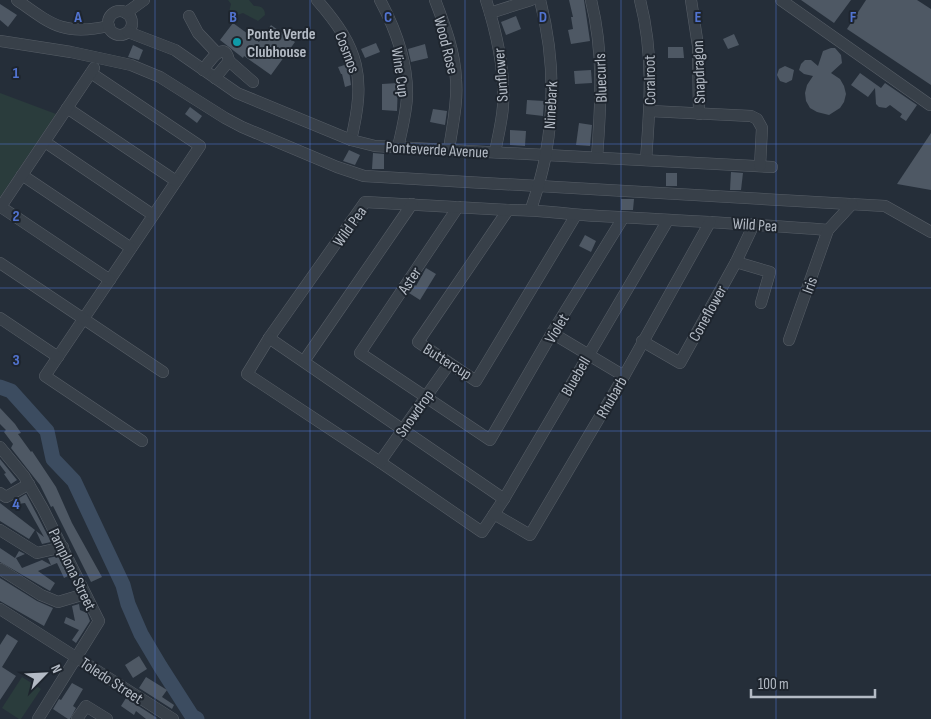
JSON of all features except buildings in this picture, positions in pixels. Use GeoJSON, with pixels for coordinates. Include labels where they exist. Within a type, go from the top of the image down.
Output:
{"type":"FeatureCollection","features":[{"type":"Feature","properties":{"kind":"street"},"geometry":{"type":"LineString","coordinates":[[17,0],[42,18],[64,28],[78,31],[109,26]]}},
{"type":"Feature","properties":{"kind":"street"},"geometry":{"type":"LineString","coordinates":[[126,13],[144,0]]}},
{"type":"Feature","properties":{"kind":"street","name":"Cosmos"},"geometry":{"type":"LineString","coordinates":[[317,0],[336,21],[356,63],[359,94],[357,116],[351,140]]}},
{"type":"Feature","properties":{"kind":"street","name":"Wine Cup"},"geometry":{"type":"LineString","coordinates":[[380,0],[394,32],[407,96],[398,147]]}},
{"type":"Feature","properties":{"kind":"street","name":"Wood Rose"},"geometry":{"type":"LineString","coordinates":[[435,0],[449,41],[456,80],[456,100],[449,150]]}},
{"type":"Feature","properties":{"kind":"street","name":"Sunflower"},"geometry":{"type":"LineString","coordinates":[[486,0],[496,34],[501,66],[503,107],[495,152]]}},
{"type":"Feature","properties":{"kind":"street"},"geometry":{"type":"LineString","coordinates":[[490,13],[531,0]]}},
{"type":"Feature","properties":{"kind":"street","name":"Ninebark"},"geometry":{"type":"LineString","coordinates":[[531,209],[546,154],[552,106],[551,66],[545,19],[540,0]]}},
{"type":"Feature","properties":{"kind":"street","name":"Bluecurls"},"geometry":{"type":"LineString","coordinates":[[591,0],[601,63],[601,103],[597,157]]}},
{"type":"Feature","properties":{"kind":"street","name":"Coralroot"},"geometry":{"type":"LineString","coordinates":[[640,0],[650,55],[650,111],[646,160]]}},
{"type":"Feature","properties":{"kind":"street","name":"Snapdragon"},"geometry":{"type":"LineString","coordinates":[[691,0],[704,45],[699,114]]}},
{"type":"Feature","properties":{"kind":"street"},"geometry":{"type":"LineString","coordinates":[[781,0],[930,105]]}},
{"type":"Feature","properties":{"kind":"street"},"geometry":{"type":"LineString","coordinates":[[122,11],[126,13],[132,18],[132,26],[123,35],[117,35],[112,32],[109,26],[110,17],[122,11]]}},
{"type":"Feature","properties":{"kind":"street"},"geometry":{"type":"LineString","coordinates":[[189,16],[198,32],[217,53]]}},
{"type":"Feature","properties":{"kind":"street","name":"Ponteverde Avenue"},"geometry":{"type":"LineString","coordinates":[[128,32],[175,50],[237,93],[351,140],[375,146],[772,167]]}},
{"type":"Feature","properties":{"kind":"street"},"geometry":{"type":"LineString","coordinates":[[0,41],[71,52],[131,66],[160,77],[242,128],[337,167],[364,176],[885,206],[931,232]]}},
{"type":"Feature","properties":{"kind":"street"},"geometry":{"type":"LineString","coordinates":[[203,70],[217,53],[226,53],[229,61],[254,82]]}},
{"type":"Feature","properties":{"kind":"street"},"geometry":{"type":"LineString","coordinates":[[101,59],[0,207],[110,280]]}},
{"type":"Feature","properties":{"kind":"street"},"geometry":{"type":"LineString","coordinates":[[215,78],[229,61]]}},
{"type":"Feature","properties":{"kind":"street"},"geometry":{"type":"LineString","coordinates":[[91,73],[200,146],[45,376],[142,442]]}},
{"type":"Feature","properties":{"kind":"street"},"geometry":{"type":"LineString","coordinates":[[67,108],[176,181]]}},
{"type":"Feature","properties":{"kind":"street"},"geometry":{"type":"LineString","coordinates":[[650,111],[751,116],[758,119],[762,128],[760,166]]}},
{"type":"Feature","properties":{"kind":"street"},"geometry":{"type":"LineString","coordinates":[[45,142],[154,214]]}},
{"type":"Feature","properties":{"kind":"street"},"geometry":{"type":"LineString","coordinates":[[22,175],[131,248]]}},
{"type":"Feature","properties":{"kind":"street","name":"Wild Pea"},"geometry":{"type":"LineString","coordinates":[[482,532],[246,374],[269,338],[365,202],[508,210],[531,209],[576,215],[754,224],[828,230]]}},
{"type":"Feature","properties":{"kind":"street"},"geometry":{"type":"LineString","coordinates":[[304,362],[412,204]]}},
{"type":"Feature","properties":{"kind":"street"},"geometry":{"type":"LineString","coordinates":[[828,230],[852,204]]}},
{"type":"Feature","properties":{"kind":"street","name":"Aster"},"geometry":{"type":"LineString","coordinates":[[426,397],[360,353],[458,207]]}},
{"type":"Feature","properties":{"kind":"street","name":"Buttercup"},"geometry":{"type":"LineString","coordinates":[[508,210],[418,342],[476,381],[576,215]]}},
{"type":"Feature","properties":{"kind":"street","name":"Violet"},"geometry":{"type":"LineString","coordinates":[[426,397],[490,440],[552,333],[623,218]]}},
{"type":"Feature","properties":{"kind":"street","name":"Bluebell"},"geometry":{"type":"LineString","coordinates":[[482,532],[504,499],[668,220]]}},
{"type":"Feature","properties":{"kind":"street","name":"Rhubarb"},"geometry":{"type":"LineString","coordinates":[[494,514],[530,536],[624,376],[710,222]]}},
{"type":"Feature","properties":{"kind":"street","name":"Coneflower"},"geometry":{"type":"LineString","coordinates":[[642,341],[680,362],[736,262],[754,224]]}},
{"type":"Feature","properties":{"kind":"street","name":"Iris"},"geometry":{"type":"LineString","coordinates":[[789,340],[828,230]]}},
{"type":"Feature","properties":{"kind":"street"},"geometry":{"type":"LineString","coordinates":[[736,262],[770,272],[761,303]]}},
{"type":"Feature","properties":{"kind":"street"},"geometry":{"type":"LineString","coordinates":[[0,263],[163,372]]}},
{"type":"Feature","properties":{"kind":"street"},"geometry":{"type":"LineString","coordinates":[[0,318],[58,357]]}},
{"type":"Feature","properties":{"kind":"street"},"geometry":{"type":"LineString","coordinates":[[552,333],[624,376]]}},
{"type":"Feature","properties":{"kind":"street"},"geometry":{"type":"LineString","coordinates":[[269,338],[504,499]]}},
{"type":"Feature","properties":{"kind":"street","name":"Snowdrop"},"geometry":{"type":"LineString","coordinates":[[380,462],[449,364]]}},
{"type":"Feature","properties":{"kind":"street","name":"Pamplona Street"},"geometry":{"type":"LineString","coordinates":[[0,447],[29,484],[63,547],[99,621],[41,718]]}},
{"type":"Feature","properties":{"kind":"street"},"geometry":{"type":"LineString","coordinates":[[0,493],[6,496],[29,484]]}},
{"type":"Feature","properties":{"kind":"street"},"geometry":{"type":"LineString","coordinates":[[0,530],[37,553],[63,547]]}},
{"type":"Feature","properties":{"kind":"street"},"geometry":{"type":"LineString","coordinates":[[0,569],[41,595],[58,602],[85,594]]}},
{"type":"Feature","properties":{"kind":"street","name":"Toledo Street"},"geometry":{"type":"LineString","coordinates":[[0,609],[173,719]]}},
{"type":"Feature","properties":{"kind":"street"},"geometry":{"type":"LineString","coordinates":[[76,719],[86,706],[107,719]]}},
{"type":"Feature","properties":{"kind":"shaded area"},"geometry":{"type":"Polygon","coordinates":[[[228,0],[249,0],[254,6],[263,9],[265,15],[258,21],[243,13],[233,15],[229,12],[231,4],[228,0]]]}},
{"type":"Feature","properties":{"kind":"shaded area"},"geometry":{"type":"Polygon","coordinates":[[[0,93],[56,114],[0,197],[0,93]]]}},
{"type":"Feature","properties":{"kind":"shaded area"},"geometry":{"type":"Polygon","coordinates":[[[22,677],[41,689],[21,719],[19,719],[2,708],[22,677]]]}},
{"type":"Feature","properties":{"kind":"waterway"},"geometry":{"type":"LineString","coordinates":[[0,387],[11,391],[47,431],[53,459],[74,481],[123,585],[128,604],[141,634],[192,716],[197,719]]}},
{"type":"Feature","properties":{"kind":"place","name":"Ponte Verde Clubhouse"},"geometry":{"type":"Point","coordinates":[237,42]}}]}
